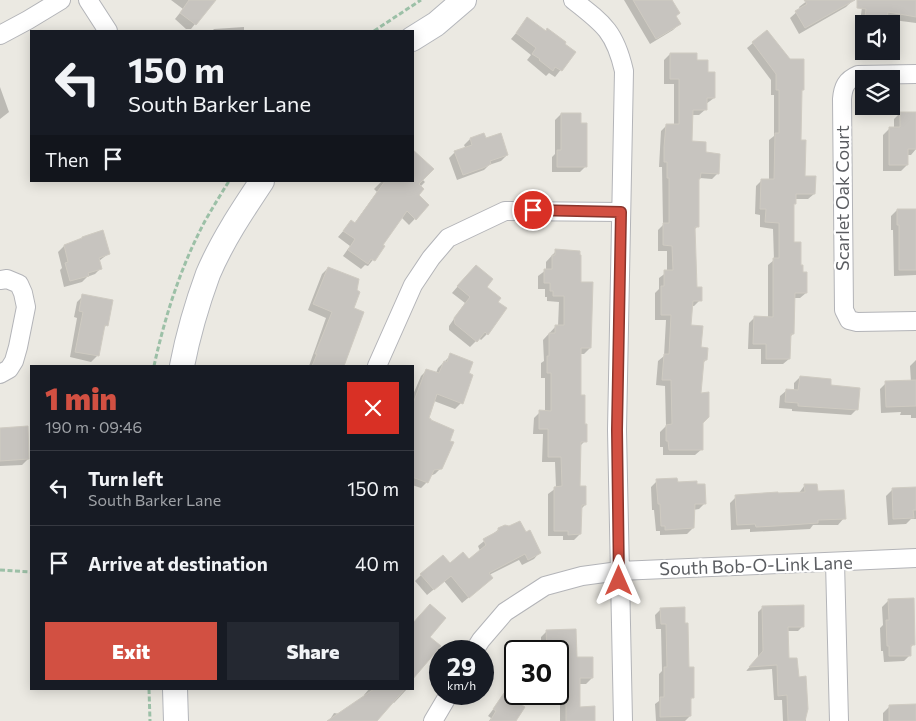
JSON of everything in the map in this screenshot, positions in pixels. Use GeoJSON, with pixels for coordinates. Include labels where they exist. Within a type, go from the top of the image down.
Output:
{"type":"FeatureCollection","features":[{"type":"Feature","properties":{"kind":"main road"},"geometry":{"type":"LineString","coordinates":[[414,38],[436,24],[464,0]]}},
{"type":"Feature","properties":{"kind":"main road"},"geometry":{"type":"LineString","coordinates":[[182,365],[193,321],[209,274],[228,235],[261,182]]}},
{"type":"Feature","properties":{"kind":"main road"},"geometry":{"type":"LineString","coordinates":[[175,690],[176,721]]}},
{"type":"Feature","properties":{"kind":"street"},"geometry":{"type":"LineString","coordinates":[[0,35],[61,0]]}},
{"type":"Feature","properties":{"kind":"street"},"geometry":{"type":"LineString","coordinates":[[88,0],[107,30]]}},
{"type":"Feature","properties":{"kind":"street"},"geometry":{"type":"LineString","coordinates":[[573,0],[598,20],[611,34],[619,50],[624,71],[617,430],[622,721]]}},
{"type":"Feature","properties":{"kind":"street","name":"Scarlet Oak Court"},"geometry":{"type":"LineString","coordinates":[[916,74],[858,75],[850,78],[843,88],[842,99],[844,310],[849,320],[862,322],[916,321]]}},
{"type":"Feature","properties":{"kind":"street"},"geometry":{"type":"LineString","coordinates":[[377,365],[413,286],[431,258],[448,238],[504,210],[621,212]]}},
{"type":"Feature","properties":{"kind":"street"},"geometry":{"type":"LineString","coordinates":[[0,280],[7,279],[19,284],[24,293],[26,307],[14,361],[9,369],[0,374]]}},
{"type":"Feature","properties":{"kind":"street","name":"South Bob-O-Link Lane"},"geometry":{"type":"LineString","coordinates":[[481,640],[505,612],[545,586],[582,576],[619,571],[916,558]]}},
{"type":"Feature","properties":{"kind":"street"},"geometry":{"type":"LineString","coordinates":[[835,562],[840,721]]}},
{"type":"Feature","properties":{"kind":"street"},"geometry":{"type":"LineString","coordinates":[[433,721],[442,705]]}},
{"type":"Feature","properties":{"kind":"path"},"geometry":{"type":"LineString","coordinates":[[376,30],[421,0]]}},
{"type":"Feature","properties":{"kind":"path"},"geometry":{"type":"LineString","coordinates":[[154,365],[161,333],[185,263],[205,221],[228,182]]}},
{"type":"Feature","properties":{"kind":"path"},"geometry":{"type":"LineString","coordinates":[[0,570],[30,572]]}},
{"type":"Feature","properties":{"kind":"path"},"geometry":{"type":"LineString","coordinates":[[149,690],[150,721]]}},
{"type":"Feature","properties":{"kind":"building"},"geometry":{"type":"Polygon","coordinates":[[[189,0],[216,0],[196,25],[180,13],[189,0]]]}},
{"type":"Feature","properties":{"kind":"building"},"geometry":{"type":"Polygon","coordinates":[[[633,0],[672,0],[680,13],[676,16],[681,24],[656,39],[633,0]]]}},
{"type":"Feature","properties":{"kind":"building"},"geometry":{"type":"Polygon","coordinates":[[[804,0],[855,0],[805,28],[795,11],[807,4],[804,0]]]}},
{"type":"Feature","properties":{"kind":"building"},"geometry":{"type":"Polygon","coordinates":[[[857,0],[916,0],[916,17],[888,12],[888,15],[865,15],[866,9],[857,8],[857,0]]]}},
{"type":"Feature","properties":{"kind":"building"},"geometry":{"type":"Polygon","coordinates":[[[527,17],[546,31],[547,28],[576,52],[562,71],[555,67],[553,71],[539,60],[532,54],[536,48],[516,33],[527,17]]]}},
{"type":"Feature","properties":{"kind":"building"},"geometry":{"type":"Polygon","coordinates":[[[767,30],[790,59],[804,59],[801,140],[806,140],[805,176],[816,176],[815,194],[796,194],[796,204],[794,204],[794,242],[801,242],[801,265],[803,265],[803,272],[807,272],[807,293],[795,293],[794,334],[791,334],[790,359],[766,359],[766,344],[753,344],[754,316],[773,317],[773,258],[779,258],[779,223],[765,222],[766,209],[760,209],[761,179],[774,179],[775,133],[779,133],[779,90],[776,90],[776,74],[752,42],[767,30]]]}},
{"type":"Feature","properties":{"kind":"building"},"geometry":{"type":"Polygon","coordinates":[[[670,53],[697,53],[697,60],[708,60],[708,72],[715,72],[715,98],[707,98],[707,110],[693,110],[692,141],[706,142],[706,152],[720,154],[719,174],[701,173],[699,179],[699,227],[695,227],[697,287],[702,287],[702,301],[693,301],[691,325],[703,326],[701,347],[708,348],[707,360],[704,360],[701,393],[709,392],[709,417],[703,423],[703,450],[669,450],[668,441],[666,441],[666,425],[672,424],[671,380],[662,380],[664,354],[669,354],[671,315],[661,315],[661,286],[664,286],[664,270],[673,270],[672,246],[663,245],[663,223],[669,223],[669,178],[667,178],[667,162],[664,162],[664,147],[666,124],[679,124],[679,79],[670,79],[670,53]]]}},
{"type":"Feature","properties":{"kind":"building"},"geometry":{"type":"Polygon","coordinates":[[[900,112],[916,112],[916,149],[908,149],[908,165],[889,165],[889,127],[900,127],[900,112]]]}},
{"type":"Feature","properties":{"kind":"building"},"geometry":{"type":"Polygon","coordinates":[[[561,113],[581,113],[581,123],[587,123],[587,167],[557,167],[557,150],[561,150],[561,113]]]}},
{"type":"Feature","properties":{"kind":"building"},"geometry":{"type":"Polygon","coordinates":[[[484,133],[486,138],[501,133],[508,155],[490,161],[491,164],[463,175],[454,151],[472,145],[470,138],[484,133]]]}},
{"type":"Feature","properties":{"kind":"building"},"geometry":{"type":"Polygon","coordinates":[[[414,151],[434,169],[419,184],[424,189],[419,195],[429,205],[416,220],[407,211],[383,245],[385,246],[375,261],[371,259],[368,264],[348,250],[355,239],[343,231],[351,220],[355,223],[384,182],[414,182],[414,151]]]}},
{"type":"Feature","properties":{"kind":"building"},"geometry":{"type":"Polygon","coordinates":[[[897,209],[916,209],[916,270],[899,270],[897,209]]]}},
{"type":"Feature","properties":{"kind":"building"},"geometry":{"type":"Polygon","coordinates":[[[103,230],[110,254],[99,258],[102,269],[88,273],[89,276],[70,281],[65,263],[68,262],[64,245],[103,230]]]}},
{"type":"Feature","properties":{"kind":"building"},"geometry":{"type":"Polygon","coordinates":[[[555,249],[580,251],[581,282],[593,282],[591,348],[581,348],[581,395],[585,395],[587,442],[581,442],[580,486],[586,486],[586,505],[582,505],[581,534],[568,535],[568,531],[554,531],[554,487],[562,486],[561,457],[548,457],[548,429],[539,429],[539,410],[551,411],[551,373],[547,373],[549,333],[555,333],[555,325],[564,325],[564,296],[553,296],[553,291],[550,291],[550,283],[544,283],[544,269],[552,269],[552,255],[555,255],[555,249]]]}},
{"type":"Feature","properties":{"kind":"building"},"geometry":{"type":"Polygon","coordinates":[[[476,265],[493,279],[487,287],[501,298],[498,302],[507,308],[488,335],[485,332],[477,342],[455,324],[454,318],[470,297],[457,286],[476,265]]]}},
{"type":"Feature","properties":{"kind":"building"},"geometry":{"type":"Polygon","coordinates":[[[328,267],[359,279],[357,290],[360,292],[354,308],[364,312],[344,365],[312,365],[332,312],[313,304],[328,267]]]}},
{"type":"Feature","properties":{"kind":"building"},"geometry":{"type":"Polygon","coordinates":[[[82,294],[113,300],[108,326],[105,325],[99,356],[75,352],[83,312],[79,311],[82,294]]]}},
{"type":"Feature","properties":{"kind":"building"},"geometry":{"type":"Polygon","coordinates":[[[450,353],[473,362],[469,373],[473,375],[463,404],[437,394],[429,418],[454,430],[450,441],[454,442],[442,469],[434,470],[428,483],[414,478],[414,401],[426,369],[439,373],[444,361],[447,362],[450,353]]]}},
{"type":"Feature","properties":{"kind":"building"},"geometry":{"type":"Polygon","coordinates":[[[800,376],[831,379],[831,385],[860,388],[858,410],[798,406],[798,403],[785,402],[786,389],[798,390],[800,376]]]}},
{"type":"Feature","properties":{"kind":"building"},"geometry":{"type":"Polygon","coordinates":[[[916,380],[916,406],[886,407],[885,381],[916,380]]]}},
{"type":"Feature","properties":{"kind":"building"},"geometry":{"type":"Polygon","coordinates":[[[28,426],[29,459],[0,461],[0,428],[28,426]]]}},
{"type":"Feature","properties":{"kind":"building"},"geometry":{"type":"Polygon","coordinates":[[[677,478],[678,482],[697,481],[697,484],[705,484],[706,504],[695,504],[694,528],[665,530],[665,526],[661,526],[656,479],[677,478]]]}},
{"type":"Feature","properties":{"kind":"building"},"geometry":{"type":"Polygon","coordinates":[[[804,484],[817,484],[818,491],[844,490],[846,519],[818,520],[818,523],[776,526],[756,527],[755,524],[737,525],[735,495],[805,492],[804,484]]]}},
{"type":"Feature","properties":{"kind":"building"},"geometry":{"type":"Polygon","coordinates":[[[916,487],[916,510],[913,510],[914,518],[893,519],[892,488],[916,487]]]}},
{"type":"Feature","properties":{"kind":"building"},"geometry":{"type":"Polygon","coordinates":[[[520,521],[526,532],[530,530],[541,553],[528,560],[525,554],[489,573],[493,578],[469,598],[451,576],[434,590],[420,574],[443,555],[450,563],[463,552],[469,559],[486,545],[483,539],[498,531],[498,528],[520,521]]]}},
{"type":"Feature","properties":{"kind":"building"},"geometry":{"type":"Polygon","coordinates":[[[914,598],[915,645],[911,645],[911,656],[889,656],[886,620],[889,620],[888,599],[914,598]]]}},
{"type":"Feature","properties":{"kind":"building"},"geometry":{"type":"Polygon","coordinates":[[[430,604],[446,618],[430,637],[434,640],[429,640],[429,660],[414,678],[414,622],[430,604]]]}},
{"type":"Feature","properties":{"kind":"building"},"geometry":{"type":"Polygon","coordinates":[[[804,605],[804,627],[788,627],[789,658],[797,658],[799,677],[806,676],[808,709],[805,721],[788,721],[787,695],[778,696],[777,665],[749,667],[763,651],[762,606],[804,605]]]}},
{"type":"Feature","properties":{"kind":"building"},"geometry":{"type":"Polygon","coordinates":[[[685,607],[685,623],[688,623],[689,667],[694,667],[694,698],[691,698],[691,716],[660,717],[660,697],[664,697],[664,667],[667,667],[666,624],[661,624],[660,608],[685,607]]]}},
{"type":"Feature","properties":{"kind":"building"},"geometry":{"type":"Polygon","coordinates":[[[576,629],[577,657],[593,657],[593,678],[580,678],[580,707],[595,706],[595,721],[566,721],[566,705],[569,705],[569,640],[546,640],[546,630],[576,629]]]}},
{"type":"Feature","properties":{"kind":"building"},"geometry":{"type":"Polygon","coordinates":[[[373,690],[404,690],[377,721],[327,721],[373,690]]]}},
{"type":"Feature","properties":{"kind":"building"},"geometry":{"type":"Polygon","coordinates":[[[504,693],[504,705],[522,705],[525,707],[516,721],[490,721],[496,711],[493,709],[504,693]]]}},
{"type":"Feature","properties":{"kind":"building"},"geometry":{"type":"Polygon","coordinates":[[[916,704],[916,721],[889,721],[889,705],[916,704]]]}},
{"type":"Feature","properties":{"kind":"route"},"geometry":{"type":"LineString","coordinates":[[533,210],[621,212],[617,430],[619,581]]}}]}
